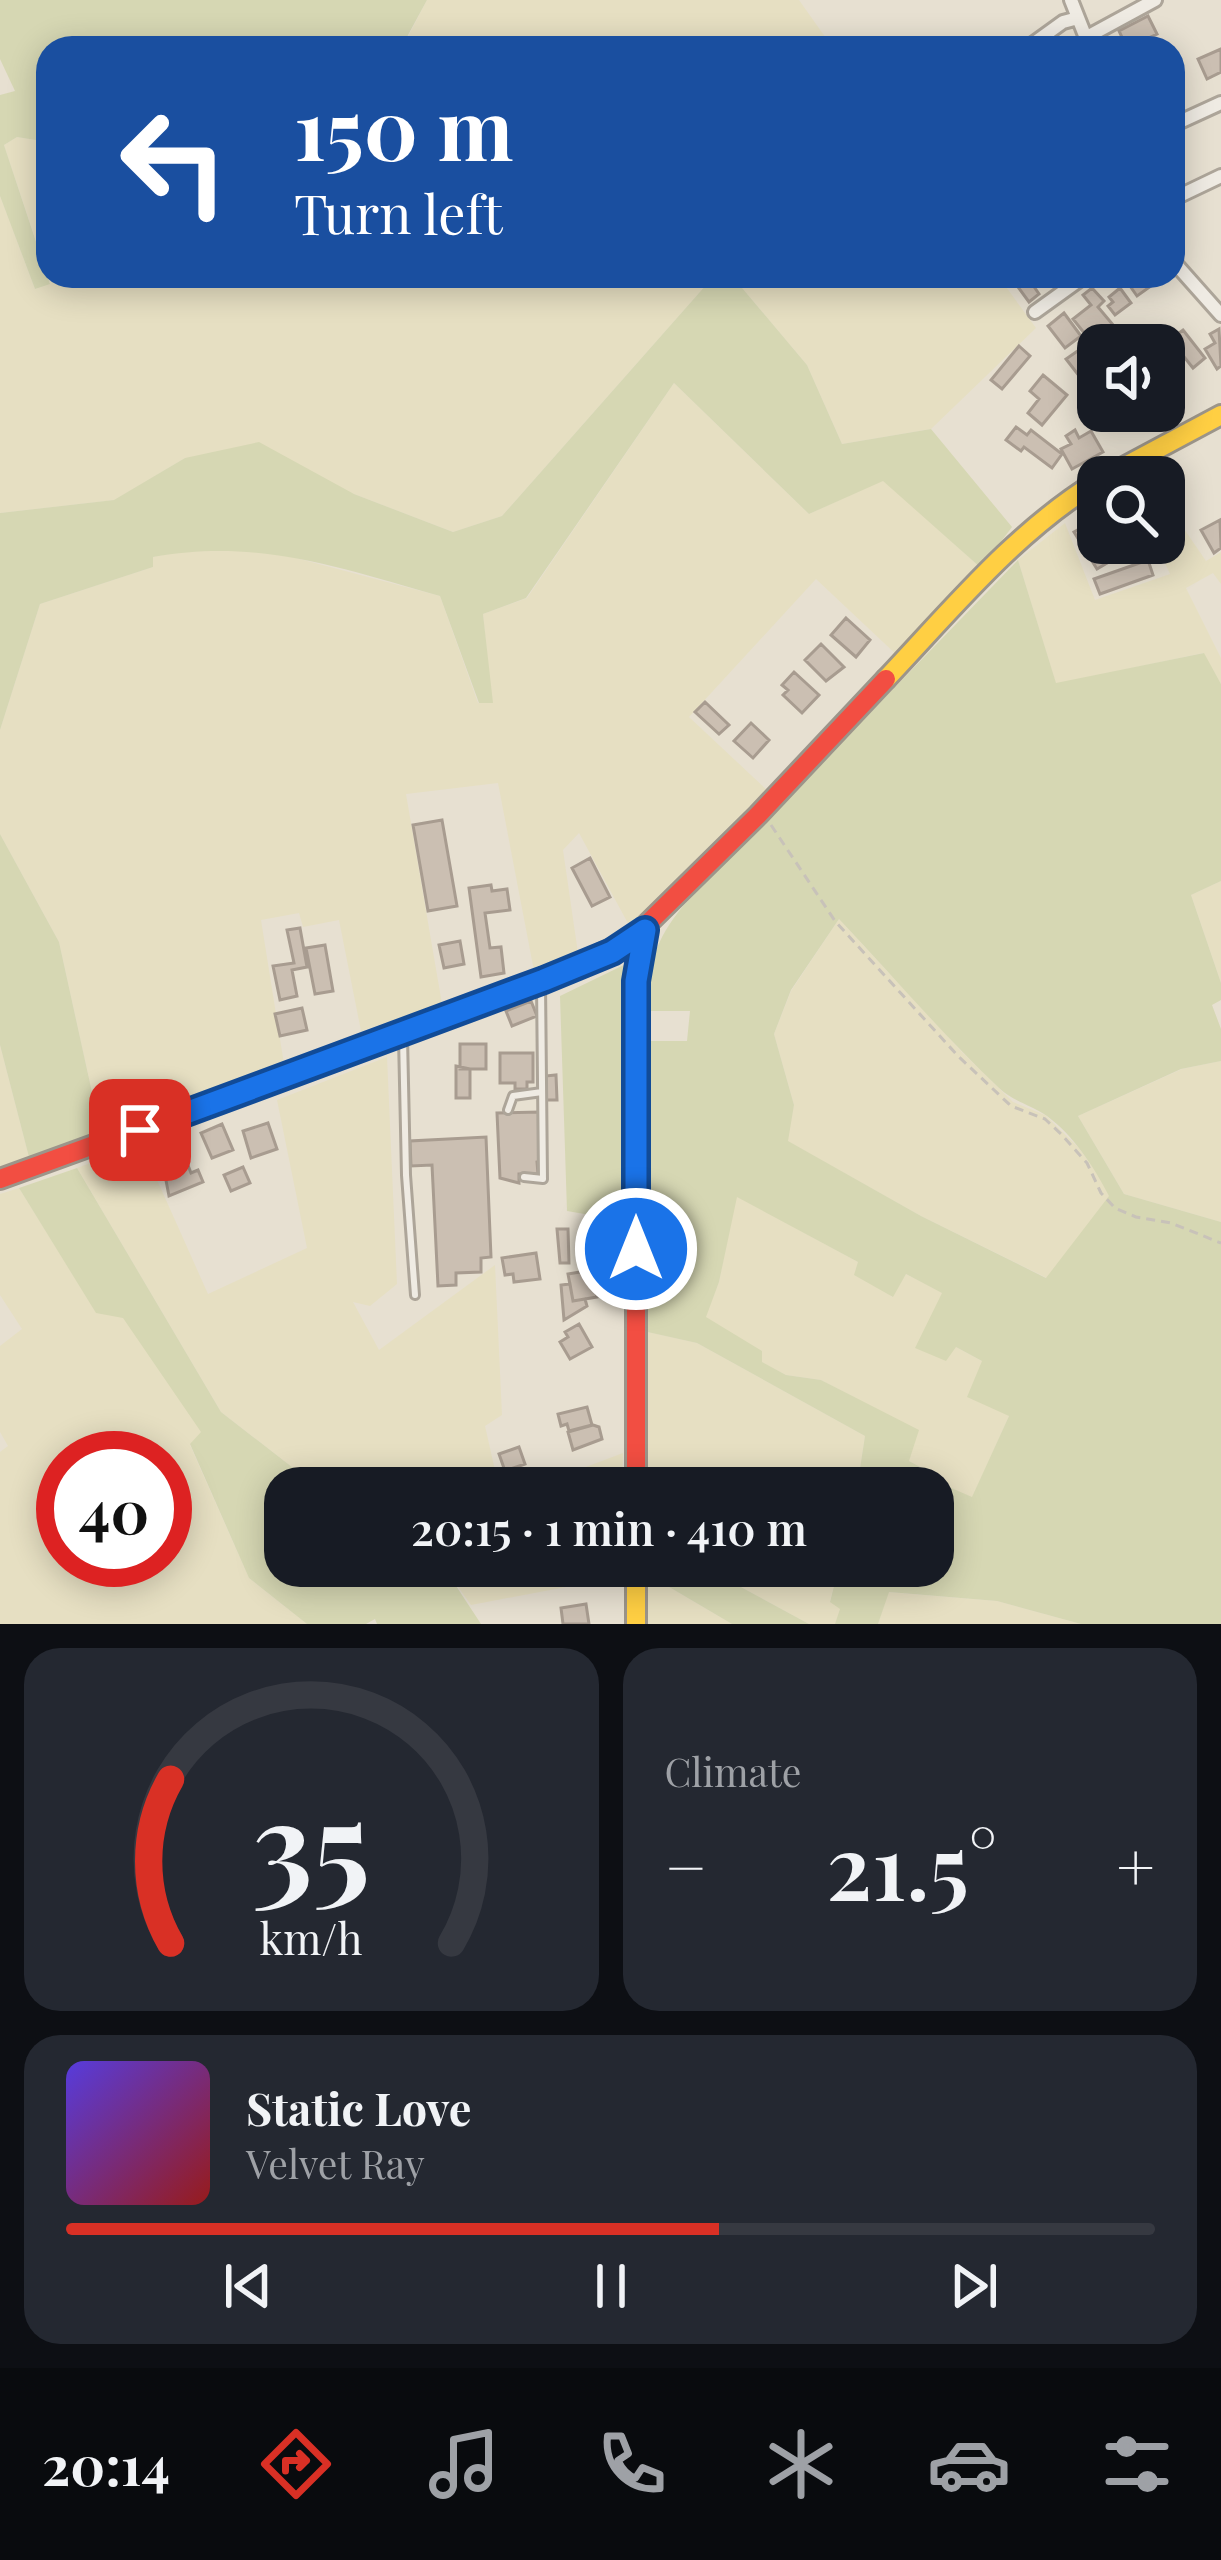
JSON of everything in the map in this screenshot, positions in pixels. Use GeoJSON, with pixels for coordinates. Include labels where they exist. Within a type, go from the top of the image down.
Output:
{"type":"FeatureCollection","features":[{"type":"Feature","properties":{"kind":"main road"},"geometry":{"type":"LineString","coordinates":[[1144,456],[1221,415]]}},
{"type":"Feature","properties":{"kind":"main road"},"geometry":{"type":"LineString","coordinates":[[0,1179],[403,1034],[612,952],[645,930],[1017,540],[1077,494]]}},
{"type":"Feature","properties":{"kind":"main road"},"geometry":{"type":"LineString","coordinates":[[636,1467],[636,981],[645,930]]}},
{"type":"Feature","properties":{"kind":"main road"},"geometry":{"type":"LineString","coordinates":[[636,1587],[636,1624]]}},
{"type":"Feature","properties":{"kind":"street"},"geometry":{"type":"LineString","coordinates":[[1071,0],[1085,36]]}},
{"type":"Feature","properties":{"kind":"street"},"geometry":{"type":"LineString","coordinates":[[1099,36],[1155,0]]}},
{"type":"Feature","properties":{"kind":"street"},"geometry":{"type":"LineString","coordinates":[[1044,36],[1078,18]]}},
{"type":"Feature","properties":{"kind":"street"},"geometry":{"type":"LineString","coordinates":[[1185,120],[1221,103]]}},
{"type":"Feature","properties":{"kind":"street"},"geometry":{"type":"LineString","coordinates":[[1185,193],[1221,176]]}},
{"type":"Feature","properties":{"kind":"street"},"geometry":{"type":"LineString","coordinates":[[1185,274],[1221,315]]}},
{"type":"Feature","properties":{"kind":"street"},"geometry":{"type":"LineString","coordinates":[[1035,312],[1068,288]]}},
{"type":"Feature","properties":{"kind":"lane"},"geometry":{"type":"LineString","coordinates":[[524,1178],[544,1179],[542,980]]}},
{"type":"Feature","properties":{"kind":"lane"},"geometry":{"type":"LineString","coordinates":[[403,1034],[415,1295]]}},
{"type":"Feature","properties":{"kind":"lane"},"geometry":{"type":"LineString","coordinates":[[508,1110],[513,1096],[542,1091]]}},
{"type":"Feature","properties":{"kind":"path"},"geometry":{"type":"LineString","coordinates":[[758,815],[773,827],[835,921],[1011,1106],[1045,1119],[1060,1134],[1087,1162],[1101,1193],[1114,1208],[1221,1243]]}},
{"type":"Feature","properties":{"kind":"shaded area"},"geometry":{"type":"Polygon","coordinates":[[[427,0],[799,0],[824,36],[408,36],[427,0]]]}},
{"type":"Feature","properties":{"kind":"shaded area"},"geometry":{"type":"Polygon","coordinates":[[[17,137],[36,140],[36,241],[4,145],[17,137]]]}},
{"type":"Feature","properties":{"kind":"shaded area"},"geometry":{"type":"Polygon","coordinates":[[[0,196],[35,289],[703,288],[502,516],[453,532],[354,494],[185,458],[115,500],[0,513],[0,196]]]}},
{"type":"Feature","properties":{"kind":"shaded area"},"geometry":{"type":"Polygon","coordinates":[[[742,288],[1007,288],[1036,328],[931,429],[842,444],[807,365],[742,288]]]}},
{"type":"Feature","properties":{"kind":"shaded area"},"geometry":{"type":"Polygon","coordinates":[[[674,383],[809,514],[883,480],[981,568],[900,658],[816,579],[689,717],[768,791],[630,927],[579,833],[563,850],[579,960],[535,976],[498,783],[406,794],[442,1004],[361,1031],[339,920],[303,927],[299,913],[261,920],[284,1064],[106,1131],[97,1115],[59,942],[0,834],[0,730],[40,604],[153,567],[152,557],[201,548],[277,553],[440,596],[478,703],[492,703],[483,614],[527,598],[674,383]]]}},
{"type":"Feature","properties":{"kind":"shaded area"},"geometry":{"type":"Polygon","coordinates":[[[1065,523],[1077,564],[1095,600],[1170,574],[1165,564],[1185,564],[1185,530],[1206,561],[1221,552],[1221,584],[1213,573],[1186,588],[1221,658],[1221,684],[1203,653],[1056,684],[1018,560],[1065,523]]]}},
{"type":"Feature","properties":{"kind":"shaded area"},"geometry":{"type":"Polygon","coordinates":[[[1221,881],[1221,983],[1191,895],[1221,881]]]}},
{"type":"Feature","properties":{"kind":"shaded area"},"geometry":{"type":"Polygon","coordinates":[[[839,919],[962,1052],[1013,1102],[1045,1115],[1097,1173],[1110,1196],[1047,1278],[921,1216],[787,1141],[794,1105],[774,1034],[791,991],[839,919]]]}},
{"type":"Feature","properties":{"kind":"shaded area"},"geometry":{"type":"Polygon","coordinates":[[[0,1045],[30,1161],[0,1172],[0,1045]]]}},
{"type":"Feature","properties":{"kind":"shaded area"},"geometry":{"type":"Polygon","coordinates":[[[387,1057],[397,1284],[370,1306],[353,1302],[379,1350],[495,1265],[502,1415],[485,1426],[494,1467],[292,1467],[221,1412],[77,1168],[141,1144],[208,1294],[307,1248],[277,1100],[387,1057]]]}},
{"type":"Feature","properties":{"kind":"shaded area"},"geometry":{"type":"Polygon","coordinates":[[[1221,1061],[1221,1222],[1124,1194],[1078,1116],[1182,1069],[1221,1061]]]}},
{"type":"Feature","properties":{"kind":"shaded area"},"geometry":{"type":"Polygon","coordinates":[[[19,1188],[96,1312],[123,1317],[202,1432],[192,1443],[192,1431],[36,1431],[36,1587],[192,1587],[192,1450],[249,1578],[307,1624],[0,1624],[0,1452],[8,1446],[0,1432],[0,1346],[22,1329],[0,1295],[0,1194],[19,1188]]]}},
{"type":"Feature","properties":{"kind":"shaded area"},"geometry":{"type":"Polygon","coordinates":[[[736,1196],[858,1262],[892,1297],[906,1274],[943,1293],[956,1347],[982,1361],[1009,1416],[972,1498],[954,1489],[954,1467],[920,1467],[909,1461],[868,1405],[821,1380],[786,1375],[761,1362],[705,1317],[719,1282],[736,1196]]]}},
{"type":"Feature","properties":{"kind":"shaded area"},"geometry":{"type":"Polygon","coordinates":[[[643,1331],[697,1343],[865,1436],[860,1467],[643,1467],[643,1331]]]}},
{"type":"Feature","properties":{"kind":"shaded area"},"geometry":{"type":"Polygon","coordinates":[[[623,1453],[623,1467],[586,1467],[623,1453]]]}},
{"type":"Feature","properties":{"kind":"shaded area"},"geometry":{"type":"Polygon","coordinates":[[[458,1587],[566,1587],[471,1605],[458,1587]]]}},
{"type":"Feature","properties":{"kind":"shaded area"},"geometry":{"type":"Polygon","coordinates":[[[642,1587],[669,1587],[732,1624],[642,1624],[642,1587]]]}},
{"type":"Feature","properties":{"kind":"shaded area"},"geometry":{"type":"Polygon","coordinates":[[[741,1587],[834,1587],[830,1601],[841,1609],[835,1624],[809,1624],[741,1587]]]}},
{"type":"Feature","properties":{"kind":"shaded area"},"geometry":{"type":"Polygon","coordinates":[[[888,1592],[997,1601],[1081,1624],[878,1624],[888,1592]]]}},
{"type":"Feature","properties":{"kind":"green space"},"geometry":{"type":"Polygon","coordinates":[[[0,0],[427,0],[408,36],[36,36],[36,140],[17,137],[4,145],[36,242],[35,289],[0,196],[0,95],[15,91],[0,59],[0,0]]]}},
{"type":"Feature","properties":{"kind":"green space"},"geometry":{"type":"Polygon","coordinates":[[[703,288],[742,288],[807,365],[842,444],[931,429],[1012,527],[981,568],[883,481],[809,514],[674,383],[526,598],[483,614],[493,703],[479,703],[440,596],[298,559],[192,552],[153,557],[153,567],[40,604],[0,730],[0,513],[114,500],[185,458],[259,442],[354,494],[453,532],[502,516],[703,288]]]}},
{"type":"Feature","properties":{"kind":"green space"},"geometry":{"type":"Polygon","coordinates":[[[1018,560],[1056,683],[1204,653],[1221,684],[1221,881],[1191,895],[1221,983],[1221,1000],[1212,1005],[1221,1029],[1221,1061],[1181,1069],[1078,1116],[1124,1194],[1221,1222],[1221,1624],[1081,1624],[997,1601],[889,1592],[878,1624],[835,1624],[840,1609],[830,1602],[834,1587],[954,1587],[954,1489],[972,1497],[1009,1416],[967,1397],[982,1361],[956,1347],[946,1361],[915,1348],[942,1293],[906,1274],[893,1297],[854,1275],[858,1262],[737,1197],[719,1282],[706,1317],[762,1351],[762,1362],[786,1375],[821,1380],[919,1430],[909,1461],[920,1467],[860,1467],[865,1436],[697,1343],[643,1331],[643,1041],[687,1041],[690,1011],[646,1011],[654,955],[683,906],[1018,560]],[[839,919],[791,990],[774,1034],[794,1105],[788,1141],[921,1216],[1046,1278],[1109,1196],[1066,1133],[999,1088],[839,919]]]}},
{"type":"Feature","properties":{"kind":"green space"},"geometry":{"type":"Polygon","coordinates":[[[0,834],[59,942],[97,1115],[106,1131],[30,1161],[0,1045],[0,834]]]}},
{"type":"Feature","properties":{"kind":"green space"},"geometry":{"type":"Polygon","coordinates":[[[628,963],[623,994],[626,1221],[567,1211],[560,996],[628,963]]]}},
{"type":"Feature","properties":{"kind":"green space"},"geometry":{"type":"Polygon","coordinates":[[[77,1168],[221,1412],[292,1467],[264,1467],[264,1587],[457,1587],[481,1624],[377,1624],[375,1619],[366,1624],[307,1624],[249,1578],[192,1449],[201,1432],[123,1318],[96,1313],[19,1188],[77,1168]]]}},
{"type":"Feature","properties":{"kind":"green space"},"geometry":{"type":"Polygon","coordinates":[[[669,1587],[741,1587],[809,1624],[732,1624],[669,1587]]]}},
{"type":"Feature","properties":{"kind":"building"},"geometry":{"type":"Polygon","coordinates":[[[1148,16],[1157,34],[1121,36],[1119,31],[1148,16]]]}},
{"type":"Feature","properties":{"kind":"building"},"geometry":{"type":"Polygon","coordinates":[[[1221,49],[1221,72],[1207,79],[1198,59],[1221,49]]]}},
{"type":"Feature","properties":{"kind":"building"},"geometry":{"type":"Polygon","coordinates":[[[1019,288],[1035,288],[1039,294],[1029,302],[1019,288]]]}},
{"type":"Feature","properties":{"kind":"building"},"geometry":{"type":"Polygon","coordinates":[[[1092,288],[1104,301],[1098,307],[1112,324],[1077,324],[1073,319],[1091,305],[1083,295],[1092,288]]]}},
{"type":"Feature","properties":{"kind":"building"},"geometry":{"type":"Polygon","coordinates":[[[1120,288],[1131,303],[1115,315],[1108,306],[1113,302],[1109,297],[1120,288]]]}},
{"type":"Feature","properties":{"kind":"building"},"geometry":{"type":"Polygon","coordinates":[[[1064,313],[1077,331],[1077,339],[1065,348],[1048,326],[1064,313]]]}},
{"type":"Feature","properties":{"kind":"building"},"geometry":{"type":"Polygon","coordinates":[[[1219,329],[1221,366],[1217,369],[1205,349],[1215,343],[1210,334],[1219,329]]]}},
{"type":"Feature","properties":{"kind":"building"},"geometry":{"type":"Polygon","coordinates":[[[1185,333],[1205,358],[1193,368],[1185,358],[1185,333]]]}},
{"type":"Feature","properties":{"kind":"building"},"geometry":{"type":"Polygon","coordinates":[[[1019,346],[1030,356],[1002,389],[991,380],[1019,346]]]}},
{"type":"Feature","properties":{"kind":"building"},"geometry":{"type":"Polygon","coordinates":[[[1077,351],[1077,373],[1066,359],[1077,351]]]}},
{"type":"Feature","properties":{"kind":"building"},"geometry":{"type":"Polygon","coordinates":[[[1043,375],[1067,395],[1042,425],[1028,413],[1039,399],[1030,391],[1043,375]]]}},
{"type":"Feature","properties":{"kind":"building"},"geometry":{"type":"Polygon","coordinates":[[[1016,427],[1027,435],[1031,430],[1062,454],[1052,468],[1006,440],[1016,427]]]}},
{"type":"Feature","properties":{"kind":"building"},"geometry":{"type":"Polygon","coordinates":[[[1075,430],[1079,438],[1092,432],[1103,452],[1077,456],[1077,466],[1072,469],[1061,449],[1071,444],[1066,436],[1075,430]]]}},
{"type":"Feature","properties":{"kind":"building"},"geometry":{"type":"Polygon","coordinates":[[[1220,520],[1221,548],[1214,553],[1201,530],[1220,520]]]}},
{"type":"Feature","properties":{"kind":"building"},"geometry":{"type":"Polygon","coordinates":[[[1137,564],[1149,564],[1153,575],[1100,594],[1094,579],[1137,564]]]}},
{"type":"Feature","properties":{"kind":"building"},"geometry":{"type":"Polygon","coordinates":[[[846,618],[870,640],[856,657],[831,635],[846,618]]]}},
{"type":"Feature","properties":{"kind":"building"},"geometry":{"type":"Polygon","coordinates":[[[821,644],[844,667],[826,681],[805,660],[821,644]]]}},
{"type":"Feature","properties":{"kind":"building"},"geometry":{"type":"Polygon","coordinates":[[[794,672],[819,695],[802,713],[783,695],[788,690],[782,685],[794,672]]]}},
{"type":"Feature","properties":{"kind":"building"},"geometry":{"type":"Polygon","coordinates":[[[705,702],[729,725],[719,734],[695,712],[705,702]]]}},
{"type":"Feature","properties":{"kind":"building"},"geometry":{"type":"Polygon","coordinates":[[[751,723],[769,740],[753,758],[734,741],[751,723]]]}},
{"type":"Feature","properties":{"kind":"building"},"geometry":{"type":"Polygon","coordinates":[[[442,820],[457,906],[428,911],[413,825],[442,820]]]}},
{"type":"Feature","properties":{"kind":"building"},"geometry":{"type":"Polygon","coordinates":[[[590,858],[610,897],[592,906],[572,868],[590,858]]]}},
{"type":"Feature","properties":{"kind":"building"},"geometry":{"type":"Polygon","coordinates":[[[491,885],[492,891],[507,889],[510,910],[485,913],[490,948],[501,947],[504,973],[481,977],[469,888],[491,885]]]}},
{"type":"Feature","properties":{"kind":"building"},"geometry":{"type":"Polygon","coordinates":[[[300,928],[307,967],[292,970],[297,996],[280,1000],[273,966],[294,963],[287,930],[300,928]]]}},
{"type":"Feature","properties":{"kind":"building"},"geometry":{"type":"Polygon","coordinates":[[[460,941],[464,964],[444,968],[439,945],[460,941]]]}},
{"type":"Feature","properties":{"kind":"building"},"geometry":{"type":"Polygon","coordinates":[[[325,945],[333,991],[315,994],[306,948],[325,945]]]}},
{"type":"Feature","properties":{"kind":"building"},"geometry":{"type":"Polygon","coordinates":[[[531,1001],[537,1016],[512,1026],[506,1011],[531,1001]]]}},
{"type":"Feature","properties":{"kind":"building"},"geometry":{"type":"Polygon","coordinates":[[[302,1008],[307,1030],[280,1036],[275,1014],[302,1008]]]}},
{"type":"Feature","properties":{"kind":"building"},"geometry":{"type":"Polygon","coordinates":[[[460,1044],[486,1044],[486,1069],[460,1069],[460,1044]]]}},
{"type":"Feature","properties":{"kind":"building"},"geometry":{"type":"Polygon","coordinates":[[[500,1053],[533,1053],[533,1082],[527,1082],[527,1089],[500,1083],[500,1053]]]}},
{"type":"Feature","properties":{"kind":"building"},"geometry":{"type":"Polygon","coordinates":[[[456,1066],[470,1069],[470,1098],[456,1098],[456,1066]]]}},
{"type":"Feature","properties":{"kind":"building"},"geometry":{"type":"Polygon","coordinates":[[[556,1075],[557,1100],[546,1100],[545,1076],[556,1075]]]}},
{"type":"Feature","properties":{"kind":"building"},"geometry":{"type":"Polygon","coordinates":[[[539,1112],[542,1161],[537,1162],[538,1174],[519,1174],[519,1183],[500,1178],[497,1113],[539,1112]]]}},
{"type":"Feature","properties":{"kind":"building"},"geometry":{"type":"Polygon","coordinates":[[[268,1123],[277,1149],[251,1158],[243,1131],[268,1123]]]}},
{"type":"Feature","properties":{"kind":"building"},"geometry":{"type":"Polygon","coordinates":[[[222,1124],[233,1150],[212,1158],[201,1133],[222,1124]]]}},
{"type":"Feature","properties":{"kind":"building"},"geometry":{"type":"Polygon","coordinates":[[[486,1137],[491,1257],[481,1258],[481,1272],[456,1273],[456,1285],[438,1286],[432,1165],[411,1166],[410,1141],[486,1137]]]}},
{"type":"Feature","properties":{"kind":"building"},"geometry":{"type":"Polygon","coordinates":[[[186,1160],[191,1173],[198,1170],[203,1182],[169,1196],[164,1170],[186,1160]]]}},
{"type":"Feature","properties":{"kind":"building"},"geometry":{"type":"Polygon","coordinates":[[[243,1167],[250,1183],[231,1191],[224,1175],[243,1167]]]}},
{"type":"Feature","properties":{"kind":"building"},"geometry":{"type":"Polygon","coordinates":[[[557,1229],[568,1229],[569,1263],[560,1263],[557,1229]]]}},
{"type":"Feature","properties":{"kind":"building"},"geometry":{"type":"Polygon","coordinates":[[[536,1253],[540,1279],[514,1282],[513,1274],[505,1275],[502,1258],[536,1253]]]}},
{"type":"Feature","properties":{"kind":"building"},"geometry":{"type":"Polygon","coordinates":[[[592,1270],[597,1297],[573,1301],[568,1274],[592,1270]]]}},
{"type":"Feature","properties":{"kind":"building"},"geometry":{"type":"Polygon","coordinates":[[[570,1284],[573,1301],[585,1299],[587,1306],[564,1320],[561,1285],[570,1284]]]}},
{"type":"Feature","properties":{"kind":"building"},"geometry":{"type":"Polygon","coordinates":[[[579,1324],[592,1347],[570,1359],[560,1342],[568,1337],[565,1332],[579,1324]]]}},
{"type":"Feature","properties":{"kind":"building"},"geometry":{"type":"Polygon","coordinates":[[[587,1407],[592,1425],[569,1431],[567,1424],[561,1426],[558,1414],[587,1407]]]}},
{"type":"Feature","properties":{"kind":"building"},"geometry":{"type":"Polygon","coordinates":[[[599,1427],[602,1439],[573,1450],[568,1432],[599,1427]]]}},
{"type":"Feature","properties":{"kind":"building"},"geometry":{"type":"Polygon","coordinates":[[[519,1447],[525,1464],[504,1467],[499,1454],[519,1447]]]}},
{"type":"Feature","properties":{"kind":"building"},"geometry":{"type":"Polygon","coordinates":[[[586,1604],[589,1624],[563,1624],[561,1608],[586,1604]]]}},
{"type":"Feature","properties":{"kind":"traffic: slow"},"geometry":{"type":"LineString","coordinates":[[1144,456],[1221,415]]}},
{"type":"Feature","properties":{"kind":"traffic: slow"},"geometry":{"type":"LineString","coordinates":[[886,679],[1012,547],[1077,495]]}},
{"type":"Feature","properties":{"kind":"traffic: slow"},"geometry":{"type":"LineString","coordinates":[[636,1587],[636,1624]]}},
{"type":"Feature","properties":{"kind":"traffic: jam"},"geometry":{"type":"LineString","coordinates":[[0,1179],[537,984],[632,939],[886,679]]}},
{"type":"Feature","properties":{"kind":"traffic: jam"},"geometry":{"type":"LineString","coordinates":[[636,1467],[636,981],[645,930]]}},
{"type":"Feature","properties":{"kind":"route"},"geometry":{"type":"LineString","coordinates":[[140,1130],[544,980],[612,952],[645,930],[636,981],[636,1249]]}}]}
